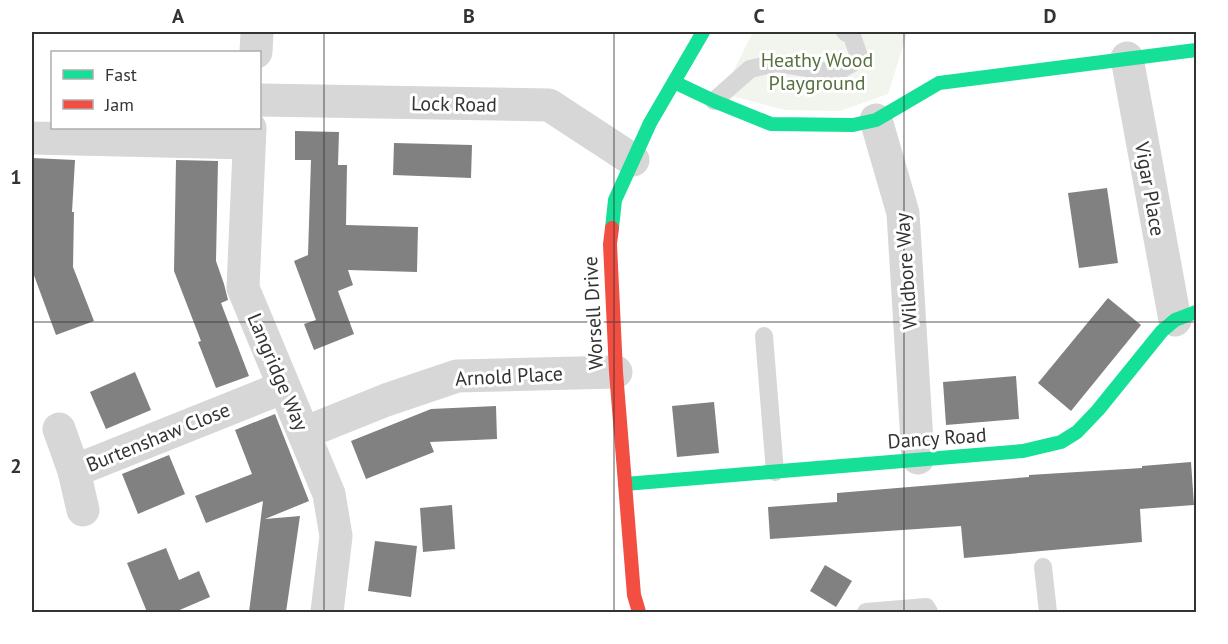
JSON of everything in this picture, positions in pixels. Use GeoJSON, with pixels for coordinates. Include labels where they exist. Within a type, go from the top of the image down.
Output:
{"type":"FeatureCollection","features":[{"type":"Feature","properties":{"kind":"street"},"geometry":{"type":"LineString","coordinates":[[256,51],[257,32]]}},
{"type":"Feature","properties":{"kind":"street","name":"Worsell Drive"},"geometry":{"type":"LineString","coordinates":[[639,612],[634,596],[616,372],[610,244],[615,200],[650,123],[703,32]]}},
{"type":"Feature","properties":{"kind":"street"},"geometry":{"type":"LineString","coordinates":[[674,82],[771,124],[853,125],[876,120],[939,83],[1197,50]]}},
{"type":"Feature","properties":{"kind":"street","name":"Vigar Place"},"geometry":{"type":"LineString","coordinates":[[1127,58],[1186,316]]}},
{"type":"Feature","properties":{"kind":"street","name":"Lock Road"},"geometry":{"type":"LineString","coordinates":[[261,100],[549,105],[633,160]]}},
{"type":"Feature","properties":{"kind":"street","name":"Wildbore Way"},"geometry":{"type":"LineString","coordinates":[[876,120],[903,213],[918,458]]}},
{"type":"Feature","properties":{"kind":"street"},"geometry":{"type":"LineString","coordinates":[[32,138],[250,135]]}},
{"type":"Feature","properties":{"kind":"street","name":"Langridge Way"},"geometry":{"type":"LineString","coordinates":[[250,135],[243,288],[329,494],[336,536],[327,612]]}},
{"type":"Feature","properties":{"kind":"street","name":"Dancy Road"},"geometry":{"type":"LineString","coordinates":[[625,484],[1023,451],[1061,442],[1077,432],[1098,410],[1162,331],[1186,316]]}},
{"type":"Feature","properties":{"kind":"street","name":"Arnold Place"},"geometry":{"type":"LineString","coordinates":[[304,433],[386,400],[457,376],[616,372]]}},
{"type":"Feature","properties":{"kind":"street","name":"Burtenshaw Close"},"geometry":{"type":"LineString","coordinates":[[59,429],[74,471],[284,387]]}},
{"type":"Feature","properties":{"kind":"street"},"geometry":{"type":"LineString","coordinates":[[74,471],[82,510]]}},
{"type":"Feature","properties":{"kind":"lane"},"geometry":{"type":"LineString","coordinates":[[714,101],[750,69],[776,63],[836,73],[860,59],[852,36],[844,32]]}},
{"type":"Feature","properties":{"kind":"lane"},"geometry":{"type":"LineString","coordinates":[[764,336],[775,471]]}},
{"type":"Feature","properties":{"kind":"lane"},"geometry":{"type":"LineString","coordinates":[[1043,567],[1048,612]]}},
{"type":"Feature","properties":{"kind":"lane"},"geometry":{"type":"LineString","coordinates":[[866,612],[926,607],[929,612]]}},
{"type":"Feature","properties":{"kind":"green space","name":"Heathy Wood Playground"},"geometry":{"type":"Polygon","coordinates":[[[753,32],[905,32],[907,34],[888,94],[840,111],[785,110],[728,95],[730,78],[753,32]]]}},
{"type":"Feature","properties":{"kind":"building"},"geometry":{"type":"Polygon","coordinates":[[[295,131],[339,132],[338,165],[347,165],[346,225],[418,227],[417,272],[348,270],[353,285],[338,291],[354,334],[314,350],[304,324],[316,320],[294,261],[308,255],[311,160],[295,160],[295,131]]]}},
{"type":"Feature","properties":{"kind":"building"},"geometry":{"type":"Polygon","coordinates":[[[394,143],[472,145],[471,178],[393,175],[394,143]]]}},
{"type":"Feature","properties":{"kind":"building"},"geometry":{"type":"Polygon","coordinates":[[[32,158],[75,160],[72,212],[74,212],[73,267],[94,321],[56,335],[32,270],[32,158]]]}},
{"type":"Feature","properties":{"kind":"building"},"geometry":{"type":"Polygon","coordinates":[[[176,160],[218,161],[216,261],[228,300],[221,303],[249,376],[216,388],[174,271],[176,160]]]}},
{"type":"Feature","properties":{"kind":"building"},"geometry":{"type":"Polygon","coordinates":[[[1107,188],[1118,263],[1079,268],[1068,193],[1107,188]]]}},
{"type":"Feature","properties":{"kind":"building"},"geometry":{"type":"Polygon","coordinates":[[[1108,298],[1141,325],[1071,411],[1038,383],[1108,298]]]}},
{"type":"Feature","properties":{"kind":"building"},"geometry":{"type":"Polygon","coordinates":[[[135,372],[151,410],[106,429],[90,392],[135,372]]]}},
{"type":"Feature","properties":{"kind":"building"},"geometry":{"type":"Polygon","coordinates":[[[1016,376],[1019,419],[946,425],[943,382],[1016,376]]]}},
{"type":"Feature","properties":{"kind":"building"},"geometry":{"type":"Polygon","coordinates":[[[714,402],[719,453],[677,457],[672,406],[714,402]]]}},
{"type":"Feature","properties":{"kind":"building"},"geometry":{"type":"Polygon","coordinates":[[[496,406],[497,439],[430,442],[434,452],[366,479],[351,441],[431,409],[496,406]]]}},
{"type":"Feature","properties":{"kind":"building"},"geometry":{"type":"Polygon","coordinates":[[[275,414],[309,501],[265,519],[300,516],[286,612],[249,612],[263,501],[206,523],[195,496],[252,474],[235,430],[275,414]]]}},
{"type":"Feature","properties":{"kind":"building"},"geometry":{"type":"Polygon","coordinates":[[[169,455],[185,494],[138,514],[122,474],[169,455]]]}},
{"type":"Feature","properties":{"kind":"building"},"geometry":{"type":"Polygon","coordinates":[[[1191,462],[1194,505],[1140,509],[1142,542],[964,558],[961,526],[770,539],[768,507],[837,502],[837,493],[1191,462]]]}},
{"type":"Feature","properties":{"kind":"building"},"geometry":{"type":"Polygon","coordinates":[[[452,505],[455,549],[423,552],[420,508],[452,505]]]}},
{"type":"Feature","properties":{"kind":"building"},"geometry":{"type":"Polygon","coordinates":[[[375,541],[417,546],[411,597],[368,591],[375,541]]]}},
{"type":"Feature","properties":{"kind":"building"},"geometry":{"type":"Polygon","coordinates":[[[166,548],[179,580],[199,571],[210,597],[175,612],[147,612],[127,563],[166,548]]]}},
{"type":"Feature","properties":{"kind":"building"},"geometry":{"type":"Polygon","coordinates":[[[825,565],[852,581],[836,607],[810,591],[825,565]]]}},
{"type":"Feature","properties":{"kind":"traffic: fast"},"geometry":{"type":"LineString","coordinates":[[612,228],[615,200],[650,123],[703,32]]}},
{"type":"Feature","properties":{"kind":"traffic: fast"},"geometry":{"type":"LineString","coordinates":[[674,82],[771,124],[853,125],[876,120],[939,83],[1196,50]]}},
{"type":"Feature","properties":{"kind":"traffic: fast"},"geometry":{"type":"LineString","coordinates":[[625,484],[1023,451],[1061,442],[1077,432],[1098,410],[1162,331],[1175,320],[1196,312]]}},
{"type":"Feature","properties":{"kind":"traffic: jam"},"geometry":{"type":"LineString","coordinates":[[612,228],[610,244],[616,372],[634,595],[639,612]]}}]}
